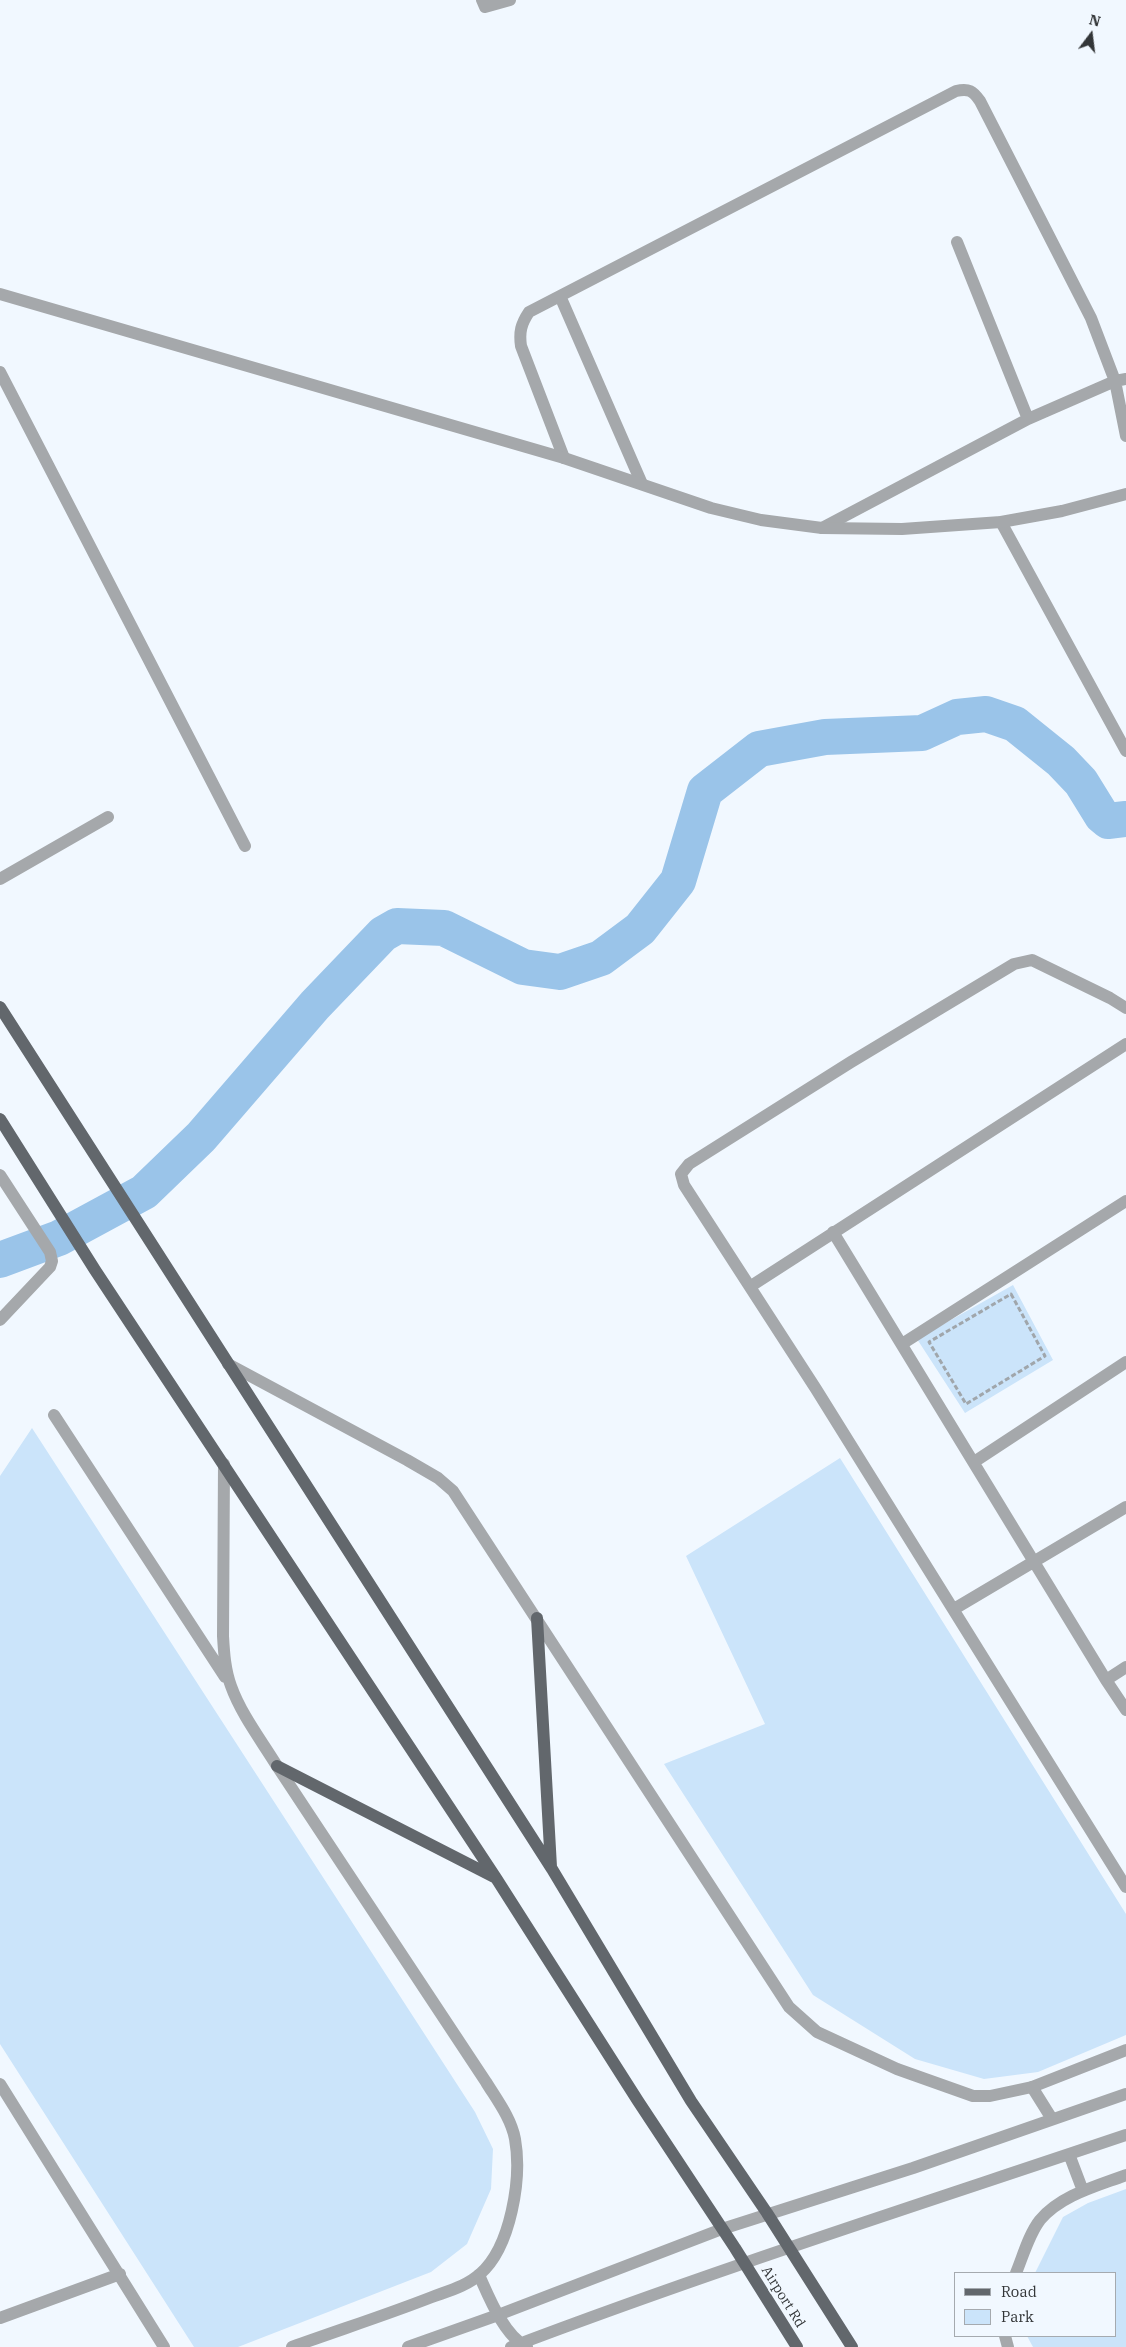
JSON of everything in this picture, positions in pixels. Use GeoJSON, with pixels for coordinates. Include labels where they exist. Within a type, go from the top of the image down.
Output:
{"type":"FeatureCollection","features":[{"type":"Feature","properties":{"kind":"main road"},"geometry":{"type":"LineString","coordinates":[[0,1007],[552,1869],[691,2101],[767,2213],[852,2347]]}},
{"type":"Feature","properties":{"kind":"main road","name":"Airport Rd"},"geometry":{"type":"LineString","coordinates":[[0,1119],[94,1270],[496,1878],[797,2347]]}},
{"type":"Feature","properties":{"kind":"main road"},"geometry":{"type":"LineString","coordinates":[[537,1618],[552,1869]]}},
{"type":"Feature","properties":{"kind":"main road"},"geometry":{"type":"LineString","coordinates":[[277,1766],[496,1878]]}},
{"type":"Feature","properties":{"kind":"street"},"geometry":{"type":"LineString","coordinates":[[482,0],[484,7],[510,0]]}},
{"type":"Feature","properties":{"kind":"street"},"geometry":{"type":"LineString","coordinates":[[564,458],[521,346],[522,322],[529,312],[956,91],[966,88],[973,92],[980,101],[1079,294],[1120,380],[1126,436]]}},
{"type":"Feature","properties":{"kind":"street"},"geometry":{"type":"LineString","coordinates":[[957,242],[1028,419]]}},
{"type":"Feature","properties":{"kind":"street"},"geometry":{"type":"LineString","coordinates":[[0,294],[564,458],[711,508],[761,520],[822,528],[902,529],[1001,522],[1062,511],[1126,494]]}},
{"type":"Feature","properties":{"kind":"street"},"geometry":{"type":"LineString","coordinates":[[560,296],[642,484]]}},
{"type":"Feature","properties":{"kind":"street"},"geometry":{"type":"LineString","coordinates":[[0,372],[245,846]]}},
{"type":"Feature","properties":{"kind":"street"},"geometry":{"type":"LineString","coordinates":[[822,528],[1028,419],[1120,380]]}},
{"type":"Feature","properties":{"kind":"street"},"geometry":{"type":"LineString","coordinates":[[1001,522],[1126,751]]}},
{"type":"Feature","properties":{"kind":"street"},"geometry":{"type":"LineString","coordinates":[[0,879],[108,817]]}},
{"type":"Feature","properties":{"kind":"street"},"geometry":{"type":"LineString","coordinates":[[1126,1008],[1110,998],[1032,960],[1014,964],[689,1164],[681,1174],[684,1185],[751,1286],[1126,1887]]}},
{"type":"Feature","properties":{"kind":"street"},"geometry":{"type":"LineString","coordinates":[[751,1286],[1126,1044]]}},
{"type":"Feature","properties":{"kind":"street"},"geometry":{"type":"LineString","coordinates":[[0,1175],[50,1252],[52,1261],[50,1267],[0,1320]]}},
{"type":"Feature","properties":{"kind":"street"},"geometry":{"type":"LineString","coordinates":[[902,1344],[1126,1201]]}},
{"type":"Feature","properties":{"kind":"street"},"geometry":{"type":"LineString","coordinates":[[833,1232],[1126,1710]]}},
{"type":"Feature","properties":{"kind":"street"},"geometry":{"type":"LineString","coordinates":[[974,1462],[1126,1362]]}},
{"type":"Feature","properties":{"kind":"street"},"geometry":{"type":"LineString","coordinates":[[228,1364],[438,1478],[453,1491],[789,2007],[817,2032],[897,2069],[973,2096],[990,2096],[1032,2088],[1126,2050]]}},
{"type":"Feature","properties":{"kind":"street"},"geometry":{"type":"LineString","coordinates":[[54,1415],[230,1686],[277,1766],[505,2113],[515,2139],[518,2182],[508,2222],[495,2258],[479,2275],[460,2286],[415,2304],[292,2347]]}},
{"type":"Feature","properties":{"kind":"street"},"geometry":{"type":"LineString","coordinates":[[224,1464],[223,1636],[225,1662],[230,1686]]}},
{"type":"Feature","properties":{"kind":"street"},"geometry":{"type":"LineString","coordinates":[[954,1609],[1126,1507]]}},
{"type":"Feature","properties":{"kind":"street"},"geometry":{"type":"LineString","coordinates":[[1106,1680],[1126,1667]]}},
{"type":"Feature","properties":{"kind":"street"},"geometry":{"type":"LineString","coordinates":[[0,2084],[164,2347]]}},
{"type":"Feature","properties":{"kind":"street"},"geometry":{"type":"LineString","coordinates":[[1032,2088],[1052,2119]]}},
{"type":"Feature","properties":{"kind":"street"},"geometry":{"type":"LineString","coordinates":[[408,2347],[767,2213],[913,2168],[1126,2094]]}},
{"type":"Feature","properties":{"kind":"street"},"geometry":{"type":"LineString","coordinates":[[479,2275],[498,2315],[519,2346],[788,2246],[878,2219],[1126,2135]]}},
{"type":"Feature","properties":{"kind":"street"},"geometry":{"type":"LineString","coordinates":[[1069,2154],[1083,2191]]}},
{"type":"Feature","properties":{"kind":"street"},"geometry":{"type":"LineString","coordinates":[[1016,2272],[1025,2248],[1040,2221],[1055,2205],[1083,2191],[1126,2175]]}},
{"type":"Feature","properties":{"kind":"street"},"geometry":{"type":"LineString","coordinates":[[0,2318],[120,2274]]}},
{"type":"Feature","properties":{"kind":"path"},"geometry":{"type":"LineString","coordinates":[[1011,1294],[1045,1356],[966,1404],[929,1342],[1011,1294]]}},
{"type":"Feature","properties":{"kind":"green space"},"geometry":{"type":"Polygon","coordinates":[[[1013,1285],[1053,1360],[965,1413],[917,1339],[1013,1285]]]}},
{"type":"Feature","properties":{"kind":"green space"},"geometry":{"type":"Polygon","coordinates":[[[32,1428],[475,2112],[493,2149],[491,2189],[467,2244],[431,2272],[238,2347],[194,2347],[0,2044],[0,1476],[32,1428]]]}},
{"type":"Feature","properties":{"kind":"green space"},"geometry":{"type":"Polygon","coordinates":[[[840,1458],[1126,1914],[1126,2035],[1038,2072],[984,2079],[915,2059],[813,1995],[664,1764],[765,1724],[686,1556],[840,1458]]]}},
{"type":"Feature","properties":{"kind":"green space"},"geometry":{"type":"Polygon","coordinates":[[[1126,2189],[1126,2347],[1033,2347],[1028,2337],[1116,2337],[1116,2272],[1036,2272],[1063,2217],[1088,2203],[1126,2189]]]}},
{"type":"Feature","properties":{"kind":"waterway"},"geometry":{"type":"LineString","coordinates":[[0,1260],[59,1238],[144,1192],[201,1137],[315,1005],[383,934],[397,926],[444,928],[523,967],[560,972],[601,958],[640,929],[678,881],[705,791],[759,749],[825,737],[922,733],[957,717],[986,714],[1015,724],[1061,761],[1081,782],[1102,816],[1108,821],[1126,819]]}}]}
